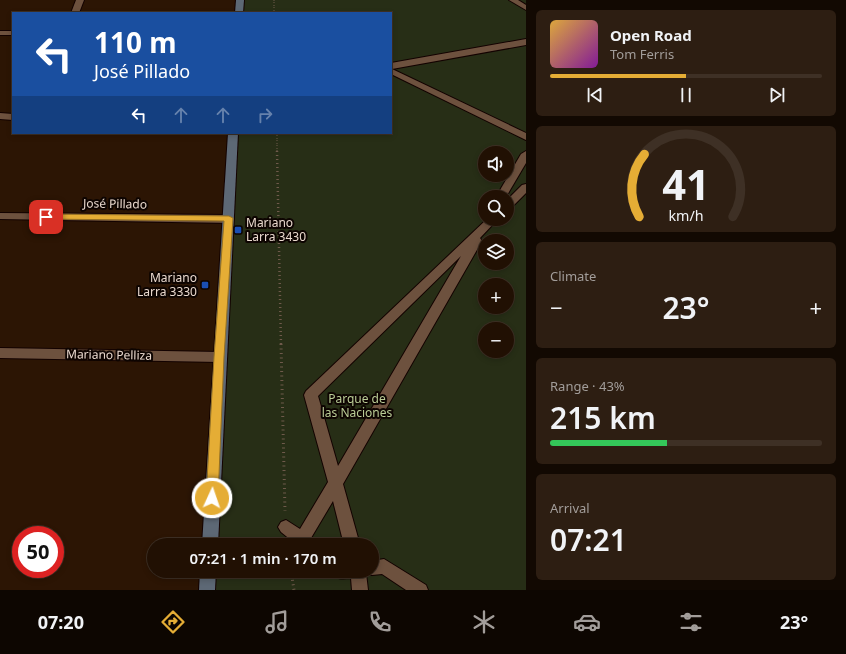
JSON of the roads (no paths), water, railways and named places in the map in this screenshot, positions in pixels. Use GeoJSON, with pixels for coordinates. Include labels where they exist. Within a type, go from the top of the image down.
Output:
{"type":"FeatureCollection","features":[{"type":"Feature","properties":{"kind":"main road"},"geometry":{"type":"LineString","coordinates":[[239,12],[240,0]]}},
{"type":"Feature","properties":{"kind":"main road"},"geometry":{"type":"LineString","coordinates":[[210,538],[219,357],[229,218],[233,134]]}},
{"type":"Feature","properties":{"kind":"main road"},"geometry":{"type":"LineString","coordinates":[[207,590],[208,578]]}},
{"type":"Feature","properties":{"kind":"street"},"geometry":{"type":"LineString","coordinates":[[75,12],[80,0]]}},
{"type":"Feature","properties":{"kind":"street"},"geometry":{"type":"LineString","coordinates":[[513,0],[526,8]]}},
{"type":"Feature","properties":{"kind":"street"},"geometry":{"type":"LineString","coordinates":[[0,33],[12,34]]}},
{"type":"Feature","properties":{"kind":"street"},"geometry":{"type":"LineString","coordinates":[[392,66],[526,42]]}},
{"type":"Feature","properties":{"kind":"street"},"geometry":{"type":"LineString","coordinates":[[392,71],[526,137]]}},
{"type":"Feature","properties":{"kind":"street"},"geometry":{"type":"LineString","coordinates":[[0,116],[12,116]]}},
{"type":"Feature","properties":{"kind":"street"},"geometry":{"type":"LineString","coordinates":[[505,190],[526,154]]}},
{"type":"Feature","properties":{"kind":"street"},"geometry":{"type":"LineString","coordinates":[[514,199],[526,187]]}},
{"type":"Feature","properties":{"kind":"street","name":"José Pillado"},"geometry":{"type":"LineString","coordinates":[[0,216],[229,218]]}},
{"type":"Feature","properties":{"kind":"street"},"geometry":{"type":"LineString","coordinates":[[350,538],[312,395],[484,226]]}},
{"type":"Feature","properties":{"kind":"street"},"geometry":{"type":"LineString","coordinates":[[308,538],[335,483],[486,226]]}},
{"type":"Feature","properties":{"kind":"street","name":"Mariano Pelliza"},"geometry":{"type":"LineString","coordinates":[[0,353],[219,357]]}},
{"type":"Feature","properties":{"kind":"street"},"geometry":{"type":"LineString","coordinates":[[286,527],[299,538]]}},
{"type":"Feature","properties":{"kind":"street"},"geometry":{"type":"LineString","coordinates":[[379,567],[384,566],[420,590]]}},
{"type":"Feature","properties":{"kind":"street"},"geometry":{"type":"LineString","coordinates":[[359,578],[360,590]]}},
{"type":"Feature","properties":{"kind":"place","name":"Mariano Larra 3430"},"geometry":{"type":"Point","coordinates":[238,230]}},
{"type":"Feature","properties":{"kind":"place","name":"Mariano Larra 3330"},"geometry":{"type":"Point","coordinates":[205,285]}},
{"type":"Feature","properties":{"kind":"park label","name":"Parque de las Naciones"},"geometry":{"type":"Point","coordinates":[357,406]}}]}
